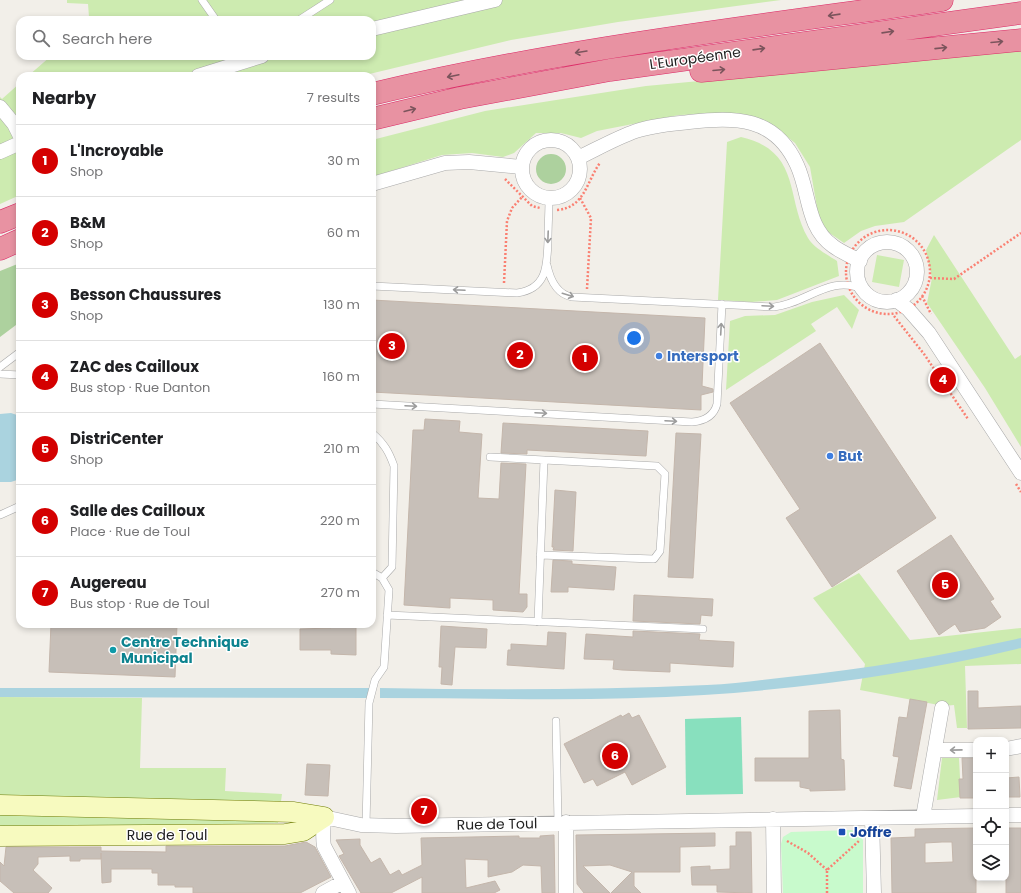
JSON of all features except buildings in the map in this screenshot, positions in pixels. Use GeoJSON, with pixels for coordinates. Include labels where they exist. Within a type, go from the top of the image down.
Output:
{"type":"FeatureCollection","features":[{"type":"Feature","properties":{"kind":"highway"},"geometry":{"type":"LineString","coordinates":[[620,46],[742,18],[835,0]]}},
{"type":"Feature","properties":{"kind":"highway","name":"L'Européenne"},"geometry":{"type":"LineString","coordinates":[[376,93],[519,62],[942,0]]}},
{"type":"Feature","properties":{"kind":"highway","name":"L'Européenne"},"geometry":{"type":"LineString","coordinates":[[376,118],[483,93],[610,70],[1021,13]]}},
{"type":"Feature","properties":{"kind":"highway"},"geometry":{"type":"LineString","coordinates":[[610,70],[701,71],[1021,40]]}},
{"type":"Feature","properties":{"kind":"highway"},"geometry":{"type":"LineString","coordinates":[[0,222],[16,216]]}},
{"type":"Feature","properties":{"kind":"highway"},"geometry":{"type":"LineString","coordinates":[[0,249],[16,242]]}},
{"type":"Feature","properties":{"kind":"street"},"geometry":{"type":"LineString","coordinates":[[376,28],[495,0]]}},
{"type":"Feature","properties":{"kind":"street"},"geometry":{"type":"LineString","coordinates":[[210,72],[248,60]]}},
{"type":"Feature","properties":{"kind":"street"},"geometry":{"type":"LineString","coordinates":[[0,107],[16,128]]}},
{"type":"Feature","properties":{"kind":"street"},"geometry":{"type":"LineString","coordinates":[[578,158],[634,132],[658,126],[726,118],[757,124],[773,134],[790,153],[800,173],[814,222],[822,236],[832,246],[855,258]]}},
{"type":"Feature","properties":{"kind":"street"},"geometry":{"type":"LineString","coordinates":[[549,140],[558,141],[566,144],[574,150],[578,158],[580,175],[575,186],[562,197],[549,204],[530,190],[524,180],[522,167],[529,150],[536,144],[549,140]]}},
{"type":"Feature","properties":{"kind":"street"},"geometry":{"type":"LineString","coordinates":[[0,152],[16,145]]}},
{"type":"Feature","properties":{"kind":"street"},"geometry":{"type":"LineString","coordinates":[[376,183],[445,163],[469,162],[522,167]]}},
{"type":"Feature","properties":{"kind":"street"},"geometry":{"type":"LineString","coordinates":[[855,258],[877,244],[891,242],[901,245],[911,254],[915,262],[917,275],[912,288],[912,306],[1021,473]]}},
{"type":"Feature","properties":{"kind":"street"},"geometry":{"type":"LineString","coordinates":[[855,258],[858,274],[864,290],[878,300],[896,300],[912,306]]}},
{"type":"Feature","properties":{"kind":"street"},"geometry":{"type":"LineString","coordinates":[[896,300],[905,295],[912,288]]}},
{"type":"Feature","properties":{"kind":"street"},"geometry":{"type":"LineString","coordinates":[[923,817],[942,708]]}},
{"type":"Feature","properties":{"kind":"street"},"geometry":{"type":"LineString","coordinates":[[1009,748],[1021,746]]}},
{"type":"Feature","properties":{"kind":"street"},"geometry":{"type":"LineString","coordinates":[[935,750],[973,750]]}},
{"type":"Feature","properties":{"kind":"street"},"geometry":{"type":"LineString","coordinates":[[0,805],[294,812],[324,817],[322,838],[324,846],[346,888],[323,893]]}},
{"type":"Feature","properties":{"kind":"street"},"geometry":{"type":"LineString","coordinates":[[1009,816],[1021,815]]}},
{"type":"Feature","properties":{"kind":"street","name":"Rue de Toul"},"geometry":{"type":"LineString","coordinates":[[0,836],[285,834],[304,830],[324,817],[366,825],[773,819],[872,824],[923,817],[973,816]]}},
{"type":"Feature","properties":{"kind":"street"},"geometry":{"type":"LineString","coordinates":[[773,819],[774,893]]}},
{"type":"Feature","properties":{"kind":"street"},"geometry":{"type":"LineString","coordinates":[[562,823],[566,893]]}},
{"type":"Feature","properties":{"kind":"street"},"geometry":{"type":"LineString","coordinates":[[872,824],[874,893]]}},
{"type":"Feature","properties":{"kind":"lane"},"geometry":{"type":"LineString","coordinates":[[202,0],[213,16]]}},
{"type":"Feature","properties":{"kind":"lane"},"geometry":{"type":"LineString","coordinates":[[305,16],[330,0]]}},
{"type":"Feature","properties":{"kind":"lane"},"geometry":{"type":"LineString","coordinates":[[376,286],[504,292],[523,292],[532,288],[541,281],[547,265],[549,204]]}},
{"type":"Feature","properties":{"kind":"lane"},"geometry":{"type":"LineString","coordinates":[[547,265],[552,281],[559,291],[567,296],[586,298],[780,306],[832,285],[849,285],[864,290]]}},
{"type":"Feature","properties":{"kind":"lane"},"geometry":{"type":"LineString","coordinates":[[376,404],[692,422],[702,420],[714,412],[717,404],[722,304]]}},
{"type":"Feature","properties":{"kind":"lane"},"geometry":{"type":"LineString","coordinates":[[0,367],[16,355]]}},
{"type":"Feature","properties":{"kind":"lane"},"geometry":{"type":"LineString","coordinates":[[0,374],[16,375]]}},
{"type":"Feature","properties":{"kind":"lane"},"geometry":{"type":"LineString","coordinates":[[376,437],[382,442],[390,454],[394,466],[392,566],[382,578]]}},
{"type":"Feature","properties":{"kind":"lane"},"geometry":{"type":"LineString","coordinates":[[490,457],[657,466],[665,474],[660,551],[654,559],[540,555]]}},
{"type":"Feature","properties":{"kind":"lane"},"geometry":{"type":"LineString","coordinates":[[538,622],[544,460]]}},
{"type":"Feature","properties":{"kind":"lane"},"geometry":{"type":"LineString","coordinates":[[0,515],[16,508]]}},
{"type":"Feature","properties":{"kind":"lane"},"geometry":{"type":"LineString","coordinates":[[366,825],[370,698],[375,680],[384,667],[389,590],[382,578],[376,574]]}},
{"type":"Feature","properties":{"kind":"lane"},"geometry":{"type":"LineString","coordinates":[[387,615],[703,629]]}},
{"type":"Feature","properties":{"kind":"lane"},"geometry":{"type":"LineString","coordinates":[[556,721],[562,823]]}},
{"type":"Feature","properties":{"kind":"path"},"geometry":{"type":"LineString","coordinates":[[502,178],[510,182],[522,197],[536,208],[549,204],[562,209],[580,198],[586,191],[596,169],[602,160]]}},
{"type":"Feature","properties":{"kind":"path"},"geometry":{"type":"LineString","coordinates":[[504,292],[507,221],[512,208],[522,197]]}},
{"type":"Feature","properties":{"kind":"path"},"geometry":{"type":"LineString","coordinates":[[580,198],[591,218],[586,298]]}},
{"type":"Feature","properties":{"kind":"path"},"geometry":{"type":"LineString","coordinates":[[841,267],[846,270],[849,285],[860,303],[873,311],[892,314],[912,306],[925,292],[930,278],[929,264],[925,252],[917,242],[903,233],[888,230],[872,234],[859,242],[855,258],[846,270]]}},
{"type":"Feature","properties":{"kind":"path"},"geometry":{"type":"LineString","coordinates":[[930,278],[954,279],[1021,233]]}},
{"type":"Feature","properties":{"kind":"path"},"geometry":{"type":"LineString","coordinates":[[827,893],[827,870],[872,824]]}},
{"type":"Feature","properties":{"kind":"path"},"geometry":{"type":"LineString","coordinates":[[773,834],[808,853],[827,870]]}},
{"type":"Feature","properties":{"kind":"green space"},"geometry":{"type":"Polygon","coordinates":[[[67,0],[781,0],[618,22],[511,40],[376,72],[33,72],[46,60],[376,60],[376,16],[89,16],[88,4],[67,3],[67,0]]]}},
{"type":"Feature","properties":{"kind":"green space"},"geometry":{"type":"Polygon","coordinates":[[[1021,31],[1021,140],[904,222],[875,226],[861,231],[844,243],[828,232],[819,219],[810,167],[795,143],[776,128],[737,113],[679,115],[597,131],[581,138],[561,133],[536,133],[514,153],[503,157],[472,153],[442,155],[376,176],[376,139],[485,111],[646,86],[987,54],[1021,31]]]}},
{"type":"Feature","properties":{"kind":"green space"},"geometry":{"type":"Polygon","coordinates":[[[16,87],[16,197],[0,204],[0,97],[2,99],[16,87]]]}},
{"type":"Feature","properties":{"kind":"green space"},"geometry":{"type":"Polygon","coordinates":[[[741,137],[760,144],[774,153],[783,165],[789,178],[801,223],[808,238],[817,248],[837,261],[839,276],[777,300],[752,302],[718,300],[727,142],[741,137]]]}},
{"type":"Feature","properties":{"kind":"green space"},"geometry":{"type":"Polygon","coordinates":[[[551,154],[562,158],[566,169],[562,180],[551,184],[540,180],[536,169],[540,158],[551,154]]]}},
{"type":"Feature","properties":{"kind":"green space"},"geometry":{"type":"Polygon","coordinates":[[[934,235],[1015,359],[1021,355],[1021,447],[985,388],[927,303],[932,278],[926,250],[934,235]]]}},
{"type":"Feature","properties":{"kind":"green space"},"geometry":{"type":"Polygon","coordinates":[[[877,255],[904,260],[899,287],[872,282],[877,255]]]}},
{"type":"Feature","properties":{"kind":"green space"},"geometry":{"type":"Polygon","coordinates":[[[16,265],[16,325],[0,337],[0,271],[16,265]]]}},
{"type":"Feature","properties":{"kind":"green space"},"geometry":{"type":"Polygon","coordinates":[[[844,295],[859,310],[852,329],[837,307],[811,324],[816,331],[726,390],[730,321],[745,316],[775,315],[812,302],[844,295]]]}},
{"type":"Feature","properties":{"kind":"green space"},"geometry":{"type":"Polygon","coordinates":[[[859,573],[910,640],[1021,628],[1021,664],[965,666],[967,728],[957,728],[954,705],[944,706],[860,690],[865,664],[813,598],[859,573]]]}},
{"type":"Feature","properties":{"kind":"green space"},"geometry":{"type":"Polygon","coordinates":[[[0,697],[142,698],[140,768],[226,768],[225,791],[282,794],[278,823],[0,828],[0,697]]]}},
{"type":"Feature","properties":{"kind":"green space"},"geometry":{"type":"Polygon","coordinates":[[[741,717],[743,794],[686,795],[685,719],[741,717]]]}},
{"type":"Feature","properties":{"kind":"green space"},"geometry":{"type":"Polygon","coordinates":[[[942,758],[959,758],[961,797],[937,800],[942,758]]]}},
{"type":"Feature","properties":{"kind":"green space"},"geometry":{"type":"Polygon","coordinates":[[[851,830],[858,832],[863,840],[863,893],[783,893],[781,844],[783,837],[791,832],[851,830]]]}},
{"type":"Feature","properties":{"kind":"water"},"geometry":{"type":"Polygon","coordinates":[[[11,413],[16,415],[16,480],[11,482],[0,482],[0,414],[11,413]]]}},
{"type":"Feature","properties":{"kind":"water"},"geometry":{"type":"Polygon","coordinates":[[[1021,638],[1021,648],[943,665],[824,684],[744,692],[623,698],[380,698],[380,688],[584,689],[666,687],[737,683],[876,666],[1021,638]]]}},
{"type":"Feature","properties":{"kind":"water"},"geometry":{"type":"Polygon","coordinates":[[[0,688],[371,688],[371,698],[0,697],[0,688]]]}},
{"type":"Feature","properties":{"kind":"place","name":"Besson Chaussures"},"geometry":{"type":"Point","coordinates":[392,346]}},
{"type":"Feature","properties":{"kind":"place","name":"B&M"},"geometry":{"type":"Point","coordinates":[520,355]}},
{"type":"Feature","properties":{"kind":"place","name":"Intersport"},"geometry":{"type":"Point","coordinates":[659,356]}},
{"type":"Feature","properties":{"kind":"place","name":"L'Incroyable"},"geometry":{"type":"Point","coordinates":[585,358]}},
{"type":"Feature","properties":{"kind":"place","name":"ZAC des Cailloux"},"geometry":{"type":"Point","coordinates":[943,380]}},
{"type":"Feature","properties":{"kind":"place","name":"But"},"geometry":{"type":"Point","coordinates":[830,456]}},
{"type":"Feature","properties":{"kind":"place","name":"DistriCenter"},"geometry":{"type":"Point","coordinates":[945,585]}},
{"type":"Feature","properties":{"kind":"place","name":"Centre Technique Municipal"},"geometry":{"type":"Point","coordinates":[113,650]}},
{"type":"Feature","properties":{"kind":"place","name":"Salle des Cailloux"},"geometry":{"type":"Point","coordinates":[615,756]}},
{"type":"Feature","properties":{"kind":"place","name":"Augereau"},"geometry":{"type":"Point","coordinates":[424,811]}},
{"type":"Feature","properties":{"kind":"place","name":"Joffre"},"geometry":{"type":"Point","coordinates":[842,832]}}]}
